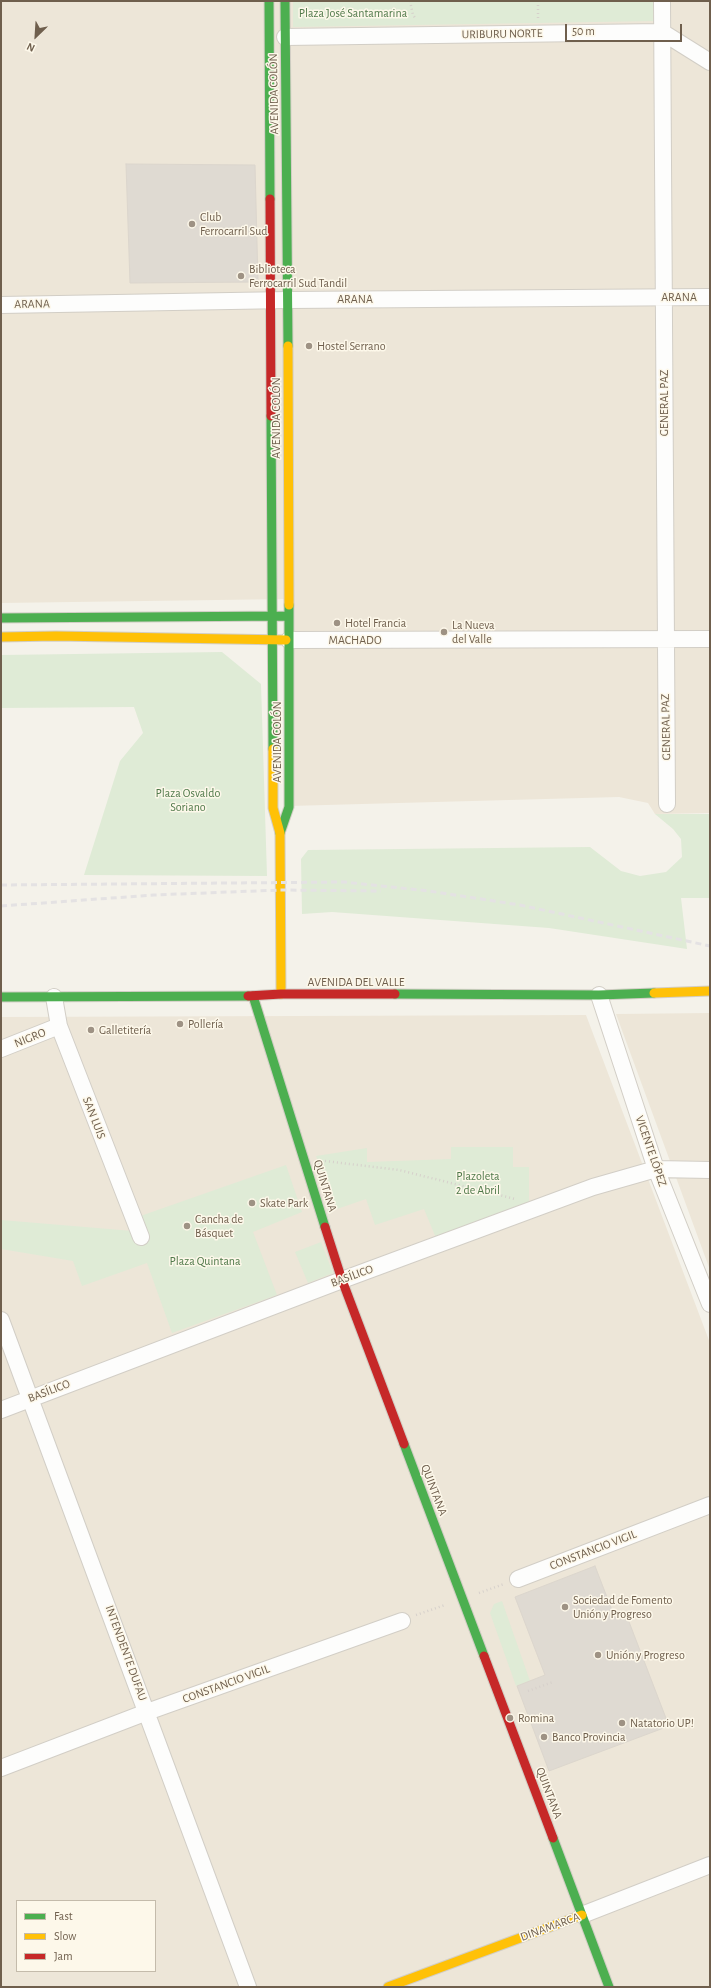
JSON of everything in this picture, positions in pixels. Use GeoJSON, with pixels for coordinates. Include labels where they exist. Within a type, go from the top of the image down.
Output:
{"type":"FeatureCollection","features":[{"type":"Feature","properties":{"kind":"main road","name":"AVENIDA COLÓN"},"geometry":{"type":"LineString","coordinates":[[269,1],[273,808],[280,833],[281,994]]}},
{"type":"Feature","properties":{"kind":"main road","name":"AVENIDA COLÓN"},"geometry":{"type":"LineString","coordinates":[[280,833],[289,807],[288,300],[285,1]]}},
{"type":"Feature","properties":{"kind":"main road"},"geometry":{"type":"LineString","coordinates":[[1,618],[288,616]]}},
{"type":"Feature","properties":{"kind":"main road","name":"MACHADO"},"geometry":{"type":"LineString","coordinates":[[1,637],[56,636],[272,641],[288,640]]}},
{"type":"Feature","properties":{"kind":"main road","name":"AVENIDA DEL VALLE"},"geometry":{"type":"LineString","coordinates":[[1,998],[253,996],[281,994],[599,995],[710,991]]}},
{"type":"Feature","properties":{"kind":"main road","name":"QUINTANA"},"geometry":{"type":"LineString","coordinates":[[253,996],[342,1280],[609,1987]]}},
{"type":"Feature","properties":{"kind":"main road","name":"DINAMARCA"},"geometry":{"type":"LineString","coordinates":[[388,1987],[582,1915]]}},
{"type":"Feature","properties":{"kind":"street","name":"GENERAL PAZ"},"geometry":{"type":"LineString","coordinates":[[662,1],[667,804]]}},
{"type":"Feature","properties":{"kind":"street","name":"URIBURU NORTE"},"geometry":{"type":"LineString","coordinates":[[285,37],[662,32]]}},
{"type":"Feature","properties":{"kind":"street"},"geometry":{"type":"LineString","coordinates":[[662,32],[710,62]]}},
{"type":"Feature","properties":{"kind":"street","name":"ARANA"},"geometry":{"type":"LineString","coordinates":[[1,305],[271,300],[710,297]]}},
{"type":"Feature","properties":{"kind":"street","name":"MACHADO"},"geometry":{"type":"LineString","coordinates":[[288,640],[710,639]]}},
{"type":"Feature","properties":{"kind":"street","name":"VICENTE LÓPEZ"},"geometry":{"type":"LineString","coordinates":[[599,995],[656,1169],[710,1304]]}},
{"type":"Feature","properties":{"kind":"street","name":"SAN LUIS"},"geometry":{"type":"LineString","coordinates":[[54,997],[59,1026],[141,1237]]}},
{"type":"Feature","properties":{"kind":"street","name":"NIGRO"},"geometry":{"type":"LineString","coordinates":[[1,1049],[59,1026]]}},
{"type":"Feature","properties":{"kind":"street","name":"BASÍLICO"},"geometry":{"type":"LineString","coordinates":[[1,1410],[342,1280],[593,1187],[656,1169],[710,1170]]}},
{"type":"Feature","properties":{"kind":"street","name":"INTENDENTE DUFAU"},"geometry":{"type":"LineString","coordinates":[[1,1320],[248,1987]]}},
{"type":"Feature","properties":{"kind":"street","name":"CONSTANCIO VIGIL"},"geometry":{"type":"LineString","coordinates":[[518,1579],[710,1505]]}},
{"type":"Feature","properties":{"kind":"street","name":"CONSTANCIO VIGIL"},"geometry":{"type":"LineString","coordinates":[[1,1768],[147,1712],[402,1621]]}},
{"type":"Feature","properties":{"kind":"street","name":"DINAMARCA"},"geometry":{"type":"LineString","coordinates":[[582,1915],[710,1865]]}},
{"type":"Feature","properties":{"kind":"path"},"geometry":{"type":"LineString","coordinates":[[410,1],[413,16],[420,25]]}},
{"type":"Feature","properties":{"kind":"path"},"geometry":{"type":"LineString","coordinates":[[538,1],[538,23]]}},
{"type":"Feature","properties":{"kind":"path"},"geometry":{"type":"LineString","coordinates":[[304,1159],[399,1170],[520,1200],[538,1207]]}},
{"type":"Feature","properties":{"kind":"path"},"geometry":{"type":"LineString","coordinates":[[476,1594],[518,1579]]}},
{"type":"Feature","properties":{"kind":"path"},"geometry":{"type":"LineString","coordinates":[[402,1621],[452,1602]]}},
{"type":"Feature","properties":{"kind":"path"},"geometry":{"type":"LineString","coordinates":[[528,1691],[553,1682]]}},
{"type":"Feature","properties":{"kind":"shaded area"},"geometry":{"type":"Polygon","coordinates":[[[1,1],[710,1],[710,813],[655,814],[648,803],[619,797],[289,806],[289,599],[1,603],[1,1]]]}},
{"type":"Feature","properties":{"kind":"shaded area"},"geometry":{"type":"Polygon","coordinates":[[[710,1013],[710,1270],[616,1014],[710,1013]]]}},
{"type":"Feature","properties":{"kind":"shaded area"},"geometry":{"type":"Polygon","coordinates":[[[586,1015],[710,1343],[710,1987],[1,1987],[1,1017],[586,1015]]]}},
{"type":"Feature","properties":{"kind":"green space","name":"Plaza José Santamarina"},"geometry":{"type":"Polygon","coordinates":[[[293,1],[654,1],[655,21],[293,27],[293,1]]]}},
{"type":"Feature","properties":{"kind":"green space","name":"Plaza Osvaldo Soriano"},"geometry":{"type":"Polygon","coordinates":[[[222,652],[261,684],[267,876],[84,875],[120,761],[143,733],[134,707],[1,708],[1,655],[222,652]]]}},
{"type":"Feature","properties":{"kind":"green space"},"geometry":{"type":"Polygon","coordinates":[[[655,814],[710,814],[710,898],[681,898],[687,949],[549,928],[332,912],[302,914],[301,859],[308,850],[590,847],[621,871],[640,876],[666,872],[682,857],[681,839],[673,829],[655,814]]]}},
{"type":"Feature","properties":{"kind":"green space","name":"Plazoleta 2 de Abril"},"geometry":{"type":"Polygon","coordinates":[[[451,1147],[513,1147],[513,1167],[529,1167],[529,1202],[436,1238],[424,1209],[375,1225],[366,1199],[337,1209],[316,1156],[367,1148],[367,1162],[451,1159],[451,1147]]]}},
{"type":"Feature","properties":{"kind":"green space","name":"Plaza Quintana"},"geometry":{"type":"Polygon","coordinates":[[[286,1165],[302,1212],[253,1232],[277,1295],[172,1333],[147,1263],[82,1286],[73,1261],[1,1249],[1,1220],[133,1231],[129,1220],[286,1165]]]}},
{"type":"Feature","properties":{"kind":"green space"},"geometry":{"type":"Polygon","coordinates":[[[321,1242],[333,1273],[308,1283],[295,1252],[321,1242]]]}},
{"type":"Feature","properties":{"kind":"green space"},"geometry":{"type":"Polygon","coordinates":[[[502,1601],[530,1681],[516,1686],[490,1613],[494,1604],[502,1601]]]}},
{"type":"Feature","properties":{"kind":"building","name":"Club Ferrocarril Sud"},"geometry":{"type":"Polygon","coordinates":[[[126,164],[255,165],[258,282],[130,283],[126,164]]]}},
{"type":"Feature","properties":{"kind":"building"},"geometry":{"type":"Polygon","coordinates":[[[595,1566],[615,1618],[626,1614],[669,1726],[549,1771],[517,1686],[545,1675],[515,1597],[595,1566]]]}},
{"type":"Feature","properties":{"kind":"railway"},"geometry":{"type":"LineString","coordinates":[[1,885],[344,882],[429,891],[520,905],[710,946]]}},
{"type":"Feature","properties":{"kind":"railway"},"geometry":{"type":"LineString","coordinates":[[1,906],[154,895],[280,890],[381,891]]}},
{"type":"Feature","properties":{"kind":"traffic: fast"},"geometry":{"type":"LineString","coordinates":[[269,1],[270,199]]}},
{"type":"Feature","properties":{"kind":"traffic: fast"},"geometry":{"type":"LineString","coordinates":[[285,1],[288,346]]}},
{"type":"Feature","properties":{"kind":"traffic: fast"},"geometry":{"type":"LineString","coordinates":[[271,416],[273,749]]}},
{"type":"Feature","properties":{"kind":"traffic: fast"},"geometry":{"type":"LineString","coordinates":[[280,833],[289,807],[289,605]]}},
{"type":"Feature","properties":{"kind":"traffic: fast"},"geometry":{"type":"LineString","coordinates":[[1,618],[287,616]]}},
{"type":"Feature","properties":{"kind":"traffic: fast"},"geometry":{"type":"LineString","coordinates":[[395,994],[599,995],[654,993]]}},
{"type":"Feature","properties":{"kind":"traffic: fast"},"geometry":{"type":"LineString","coordinates":[[1,997],[248,996]]}},
{"type":"Feature","properties":{"kind":"traffic: fast"},"geometry":{"type":"LineString","coordinates":[[253,996],[325,1227]]}},
{"type":"Feature","properties":{"kind":"traffic: fast"},"geometry":{"type":"LineString","coordinates":[[404,1444],[484,1656]]}},
{"type":"Feature","properties":{"kind":"traffic: fast"},"geometry":{"type":"LineString","coordinates":[[553,1838],[609,1987]]}},
{"type":"Feature","properties":{"kind":"traffic: slow"},"geometry":{"type":"LineString","coordinates":[[288,346],[289,605]]}},
{"type":"Feature","properties":{"kind":"traffic: slow"},"geometry":{"type":"LineString","coordinates":[[1,637],[56,636],[286,640]]}},
{"type":"Feature","properties":{"kind":"traffic: slow"},"geometry":{"type":"LineString","coordinates":[[273,749],[273,808],[280,833],[281,994]]}},
{"type":"Feature","properties":{"kind":"traffic: slow"},"geometry":{"type":"LineString","coordinates":[[654,993],[710,991]]}},
{"type":"Feature","properties":{"kind":"traffic: slow"},"geometry":{"type":"LineString","coordinates":[[388,1987],[582,1915]]}},
{"type":"Feature","properties":{"kind":"traffic: jam"},"geometry":{"type":"LineString","coordinates":[[270,199],[271,416]]}},
{"type":"Feature","properties":{"kind":"traffic: jam"},"geometry":{"type":"LineString","coordinates":[[248,996],[281,994],[395,994]]}},
{"type":"Feature","properties":{"kind":"traffic: jam"},"geometry":{"type":"LineString","coordinates":[[325,1227],[342,1280],[404,1444]]}},
{"type":"Feature","properties":{"kind":"traffic: jam"},"geometry":{"type":"LineString","coordinates":[[484,1656],[553,1838]]}},
{"type":"Feature","properties":{"kind":"place","name":"Club Ferrocarril Sud"},"geometry":{"type":"Point","coordinates":[192,224]}},
{"type":"Feature","properties":{"kind":"place","name":"Biblioteca Ferrocarril Sud Tandil"},"geometry":{"type":"Point","coordinates":[241,276]}},
{"type":"Feature","properties":{"kind":"place","name":"Hostel Serrano"},"geometry":{"type":"Point","coordinates":[309,346]}},
{"type":"Feature","properties":{"kind":"place","name":"Hotel Francia"},"geometry":{"type":"Point","coordinates":[337,623]}},
{"type":"Feature","properties":{"kind":"place","name":"La Nueva del Valle"},"geometry":{"type":"Point","coordinates":[444,632]}},
{"type":"Feature","properties":{"kind":"place","name":"Pollería"},"geometry":{"type":"Point","coordinates":[180,1024]}},
{"type":"Feature","properties":{"kind":"place","name":"Galletitería"},"geometry":{"type":"Point","coordinates":[91,1030]}},
{"type":"Feature","properties":{"kind":"place","name":"Skate Park"},"geometry":{"type":"Point","coordinates":[252,1203]}},
{"type":"Feature","properties":{"kind":"place","name":"Cancha de Básquet"},"geometry":{"type":"Point","coordinates":[187,1226]}},
{"type":"Feature","properties":{"kind":"place","name":"Sociedad de Fomento Unión y Progreso"},"geometry":{"type":"Point","coordinates":[565,1607]}},
{"type":"Feature","properties":{"kind":"place","name":"Unión y Progreso"},"geometry":{"type":"Point","coordinates":[598,1655]}},
{"type":"Feature","properties":{"kind":"place","name":"Romina"},"geometry":{"type":"Point","coordinates":[510,1718]}},
{"type":"Feature","properties":{"kind":"place","name":"Natatorio UP!"},"geometry":{"type":"Point","coordinates":[622,1723]}},
{"type":"Feature","properties":{"kind":"place","name":"Banco Provincia"},"geometry":{"type":"Point","coordinates":[544,1737]}}]}
